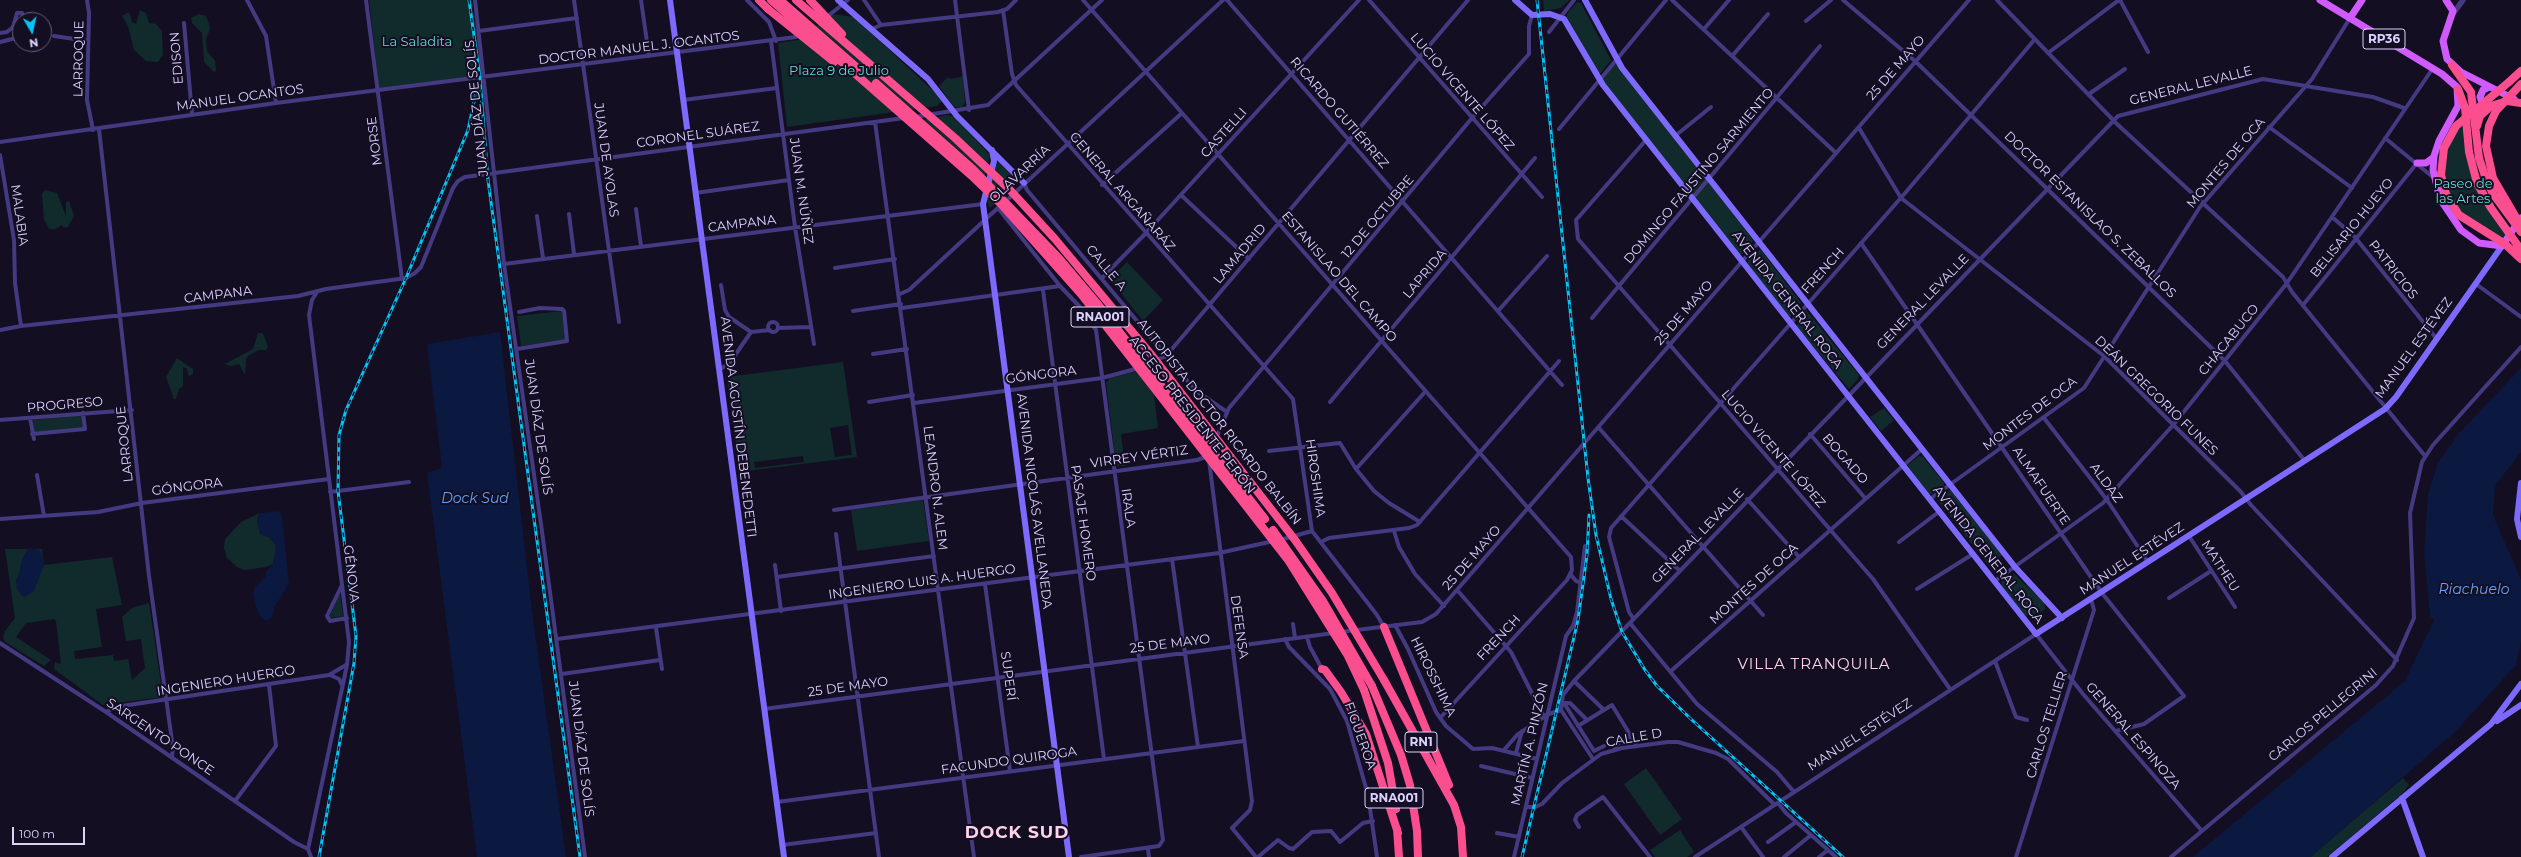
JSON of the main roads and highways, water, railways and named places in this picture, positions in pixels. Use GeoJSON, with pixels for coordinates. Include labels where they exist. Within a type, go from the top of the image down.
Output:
{"type":"FeatureCollection","features":[{"type":"Feature","properties":{"kind":"highway"},"geometry":{"type":"LineString","coordinates":[[759,0],[818,51],[882,97]]}},
{"type":"Feature","properties":{"kind":"highway","name":"ACCESO PRESIDENTE PERÓN"},"geometry":{"type":"LineString","coordinates":[[771,0],[1001,204],[1095,311],[1288,560],[1335,632],[1368,688],[1388,764],[1398,833],[1399,857]]}},
{"type":"Feature","properties":{"kind":"highway","name":"AUTOPISTA DOCTOR RICARDO BALBÍN"},"geometry":{"type":"LineString","coordinates":[[780,0],[974,170],[1058,257],[1097,303],[1290,551],[1339,627],[1401,755],[1410,785],[1417,831],[1418,857]]}},
{"type":"Feature","properties":{"kind":"highway","name":"AUTOPISTA DOCTOR RICARDO BALBÍN"},"geometry":{"type":"LineString","coordinates":[[796,0],[955,138],[1010,190],[1102,293],[1291,535],[1332,594],[1384,680],[1454,804],[1461,827],[1463,857]]}},
{"type":"Feature","properties":{"kind":"highway"},"geometry":{"type":"LineString","coordinates":[[810,0],[876,69]]}},
{"type":"Feature","properties":{"kind":"highway"},"geometry":{"type":"LineString","coordinates":[[2452,65],[2471,92],[2479,158],[2486,179],[2493,194],[2521,232]]}},
{"type":"Feature","properties":{"kind":"highway"},"geometry":{"type":"LineString","coordinates":[[2521,71],[2463,118],[2452,132],[2442,155],[2441,175],[2446,194],[2459,215],[2505,244],[2521,259]]}},
{"type":"Feature","properties":{"kind":"highway"},"geometry":{"type":"LineString","coordinates":[[2521,84],[2496,111],[2489,126],[2486,146],[2493,178],[2521,226]]}},
{"type":"Feature","properties":{"kind":"highway"},"geometry":{"type":"LineString","coordinates":[[2458,89],[2466,108],[2469,152],[2477,183],[2491,208],[2521,250]]}},
{"type":"Feature","properties":{"kind":"highway"},"geometry":{"type":"LineString","coordinates":[[2476,135],[2481,114],[2499,102],[2510,101],[2521,103]]}},
{"type":"Feature","properties":{"kind":"highway"},"geometry":{"type":"LineString","coordinates":[[1384,627],[1441,763],[1454,804]]}},
{"type":"Feature","properties":{"kind":"highway"},"geometry":{"type":"LineString","coordinates":[[1322,668],[1341,692],[1366,734],[1398,833]]}},
{"type":"Feature","properties":{"kind":"main road","name":"AVENIDA AGUSTÍN DEBENEDETTI"},"geometry":{"type":"LineString","coordinates":[[670,0],[784,857]]}},
{"type":"Feature","properties":{"kind":"main road","name":"AVENIDA GENERAL ROCA"},"geometry":{"type":"LineString","coordinates":[[1515,0],[1532,15],[1550,14],[1561,17],[1599,80],[2036,634]]}},
{"type":"Feature","properties":{"kind":"main road","name":"AVENIDA GENERAL ROCA"},"geometry":{"type":"LineString","coordinates":[[1585,0],[1616,60],[2015,567],[2062,618]]}},
{"type":"Feature","properties":{"kind":"main road","name":"RP36"},"geometry":{"type":"LineString","coordinates":[[2320,0],[2447,77],[2458,89]]}},
{"type":"Feature","properties":{"kind":"main road"},"geometry":{"type":"LineString","coordinates":[[2350,18],[2362,0]]}},
{"type":"Feature","properties":{"kind":"main road"},"geometry":{"type":"LineString","coordinates":[[2446,0],[2452,8],[2452,15],[2443,41],[2445,54],[2452,65],[2489,87],[2521,103]]}},
{"type":"Feature","properties":{"kind":"main road"},"geometry":{"type":"LineString","coordinates":[[843,1],[928,80],[954,112],[1024,183]]}},
{"type":"Feature","properties":{"kind":"main road"},"geometry":{"type":"LineString","coordinates":[[2489,87],[2482,92],[2481,100],[2487,104],[2499,102]]}},
{"type":"Feature","properties":{"kind":"main road"},"geometry":{"type":"LineString","coordinates":[[2458,89],[2458,106],[2441,136],[2434,157],[2434,179],[2445,208],[2460,230],[2478,243],[2502,246]]}},
{"type":"Feature","properties":{"kind":"main road","name":"AVENIDA NICOLÁS AVELLANEDA"},"geometry":{"type":"LineString","coordinates":[[992,150],[994,160],[983,204],[1069,857]]}},
{"type":"Feature","properties":{"kind":"main road"},"geometry":{"type":"LineString","coordinates":[[2416,163],[2427,162],[2434,157]]}},
{"type":"Feature","properties":{"kind":"main road","name":"MANUEL ESTÉVEZ"},"geometry":{"type":"LineString","coordinates":[[2036,634],[2385,408],[2396,397],[2521,218]]}},
{"type":"Feature","properties":{"kind":"main road"},"geometry":{"type":"LineString","coordinates":[[2521,483],[2517,513],[2521,537]]}},
{"type":"Feature","properties":{"kind":"main road"},"geometry":{"type":"LineString","coordinates":[[2485,730],[2501,714],[2521,684]]}},
{"type":"Feature","properties":{"kind":"main road"},"geometry":{"type":"LineString","coordinates":[[2332,857],[2485,730],[2521,705]]}},
{"type":"Feature","properties":{"kind":"main road"},"geometry":{"type":"LineString","coordinates":[[2402,798],[2423,857]]}},
{"type":"Feature","properties":{"kind":"water","name":"Dock Sud"},"geometry":{"type":"Polygon","coordinates":[[[500,332],[532,611],[566,857],[477,857],[427,473],[442,468],[427,344],[500,332]]]}},
{"type":"Feature","properties":{"kind":"water","name":"Riachuelo"},"geometry":{"type":"Polygon","coordinates":[[[2521,368],[2521,452],[2495,486],[2493,515],[2521,580],[2521,641],[2516,665],[2455,732],[2311,857],[2193,857],[2405,681],[2434,620],[2430,616],[2424,554],[2428,494],[2438,463],[2459,433],[2521,368]]]}},
{"type":"Feature","properties":{"kind":"water"},"geometry":{"type":"Polygon","coordinates":[[[279,511],[282,517],[289,584],[275,606],[272,617],[267,621],[261,618],[256,607],[253,593],[254,588],[266,576],[266,572],[273,564],[276,546],[269,537],[260,534],[257,521],[260,513],[279,511]]]}},
{"type":"Feature","properties":{"kind":"water"},"geometry":{"type":"Polygon","coordinates":[[[29,548],[40,550],[44,565],[34,591],[25,597],[22,596],[17,589],[16,580],[20,571],[22,559],[29,548]]]}},
{"type":"Feature","properties":{"kind":"railway"},"geometry":{"type":"LineString","coordinates":[[469,0],[480,78],[488,180],[580,857]]}},
{"type":"Feature","properties":{"kind":"railway"},"geometry":{"type":"LineString","coordinates":[[1537,0],[1588,478],[1596,535],[1611,599],[1622,632],[1645,670],[1657,686],[1693,721],[1843,857]]}},
{"type":"Feature","properties":{"kind":"railway"},"geometry":{"type":"LineString","coordinates":[[319,857],[354,663],[356,636],[338,491],[339,435],[346,410],[406,278],[468,130],[477,87]]}},
{"type":"Feature","properties":{"kind":"railway"},"geometry":{"type":"LineString","coordinates":[[1522,857],[1578,620],[1587,555],[1589,515]]}},
{"type":"Feature","properties":{"kind":"district","name":"VILLA TRANQUILA"},"geometry":{"type":"Point","coordinates":[1814,665]}},
{"type":"Feature","properties":{"kind":"district","name":"DOCK SUD"},"geometry":{"type":"Point","coordinates":[1017,833]}},
{"type":"Feature","properties":{"kind":"park label","name":"La Saladita"},"geometry":{"type":"Point","coordinates":[417,42]}},
{"type":"Feature","properties":{"kind":"park label","name":"Plaza 9 de Julio"},"geometry":{"type":"Point","coordinates":[839,71]}},
{"type":"Feature","properties":{"kind":"park label","name":"Paseo de las Artes"},"geometry":{"type":"Point","coordinates":[2463,192]}}]}
